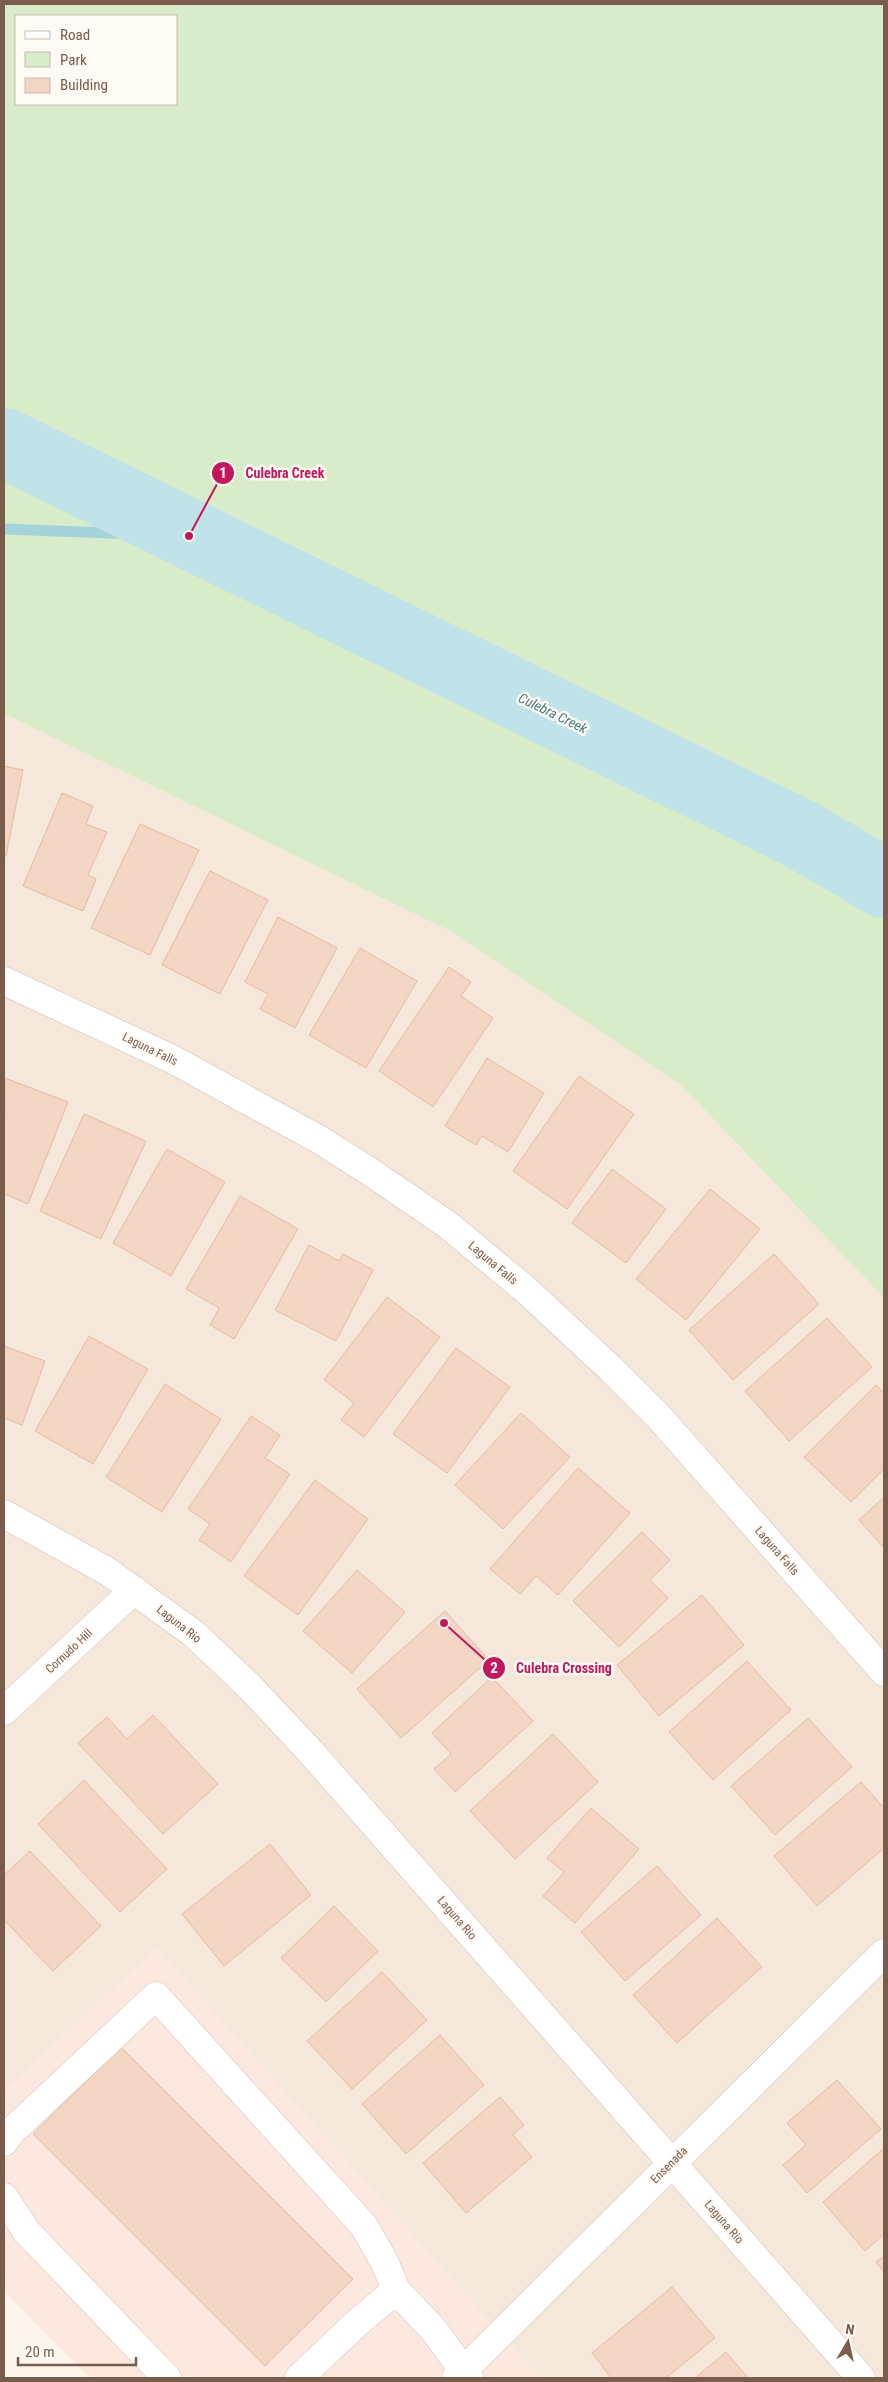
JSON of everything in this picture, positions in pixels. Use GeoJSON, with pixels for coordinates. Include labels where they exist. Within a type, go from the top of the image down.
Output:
{"type":"FeatureCollection","features":[{"type":"Feature","properties":{"kind":"street","name":"Laguna Falls"},"geometry":{"type":"LineString","coordinates":[[4,981],[172,1059],[320,1140],[448,1225],[526,1290],[610,1368],[659,1417],[884,1672]]}},
{"type":"Feature","properties":{"kind":"street","name":"Laguna Rio"},"geometry":{"type":"LineString","coordinates":[[4,1514],[107,1571],[134,1590],[194,1634],[262,1701],[308,1749],[861,2378]]}},
{"type":"Feature","properties":{"kind":"street","name":"Cornudo Hill"},"geometry":{"type":"LineString","coordinates":[[4,1711],[134,1590]]}},
{"type":"Feature","properties":{"kind":"street","name":"Ensenada"},"geometry":{"type":"LineString","coordinates":[[462,2376],[672,2162],[884,1953]]}},
{"type":"Feature","properties":{"kind":"street"},"geometry":{"type":"LineString","coordinates":[[4,2142],[12,2131],[156,1996],[364,2226],[386,2263],[396,2290],[433,2330],[462,2376]]}},
{"type":"Feature","properties":{"kind":"street"},"geometry":{"type":"LineString","coordinates":[[4,2197],[27,2232],[167,2378]]}},
{"type":"Feature","properties":{"kind":"street"},"geometry":{"type":"LineString","coordinates":[[299,2378],[356,2323],[396,2290]]}},
{"type":"Feature","properties":{"kind":"shaded area"},"geometry":{"type":"Polygon","coordinates":[[[7,715],[454,933],[682,1086],[884,1298],[884,2378],[540,2378],[157,1949],[4,2091],[4,716],[7,715]]]}},
{"type":"Feature","properties":{"kind":"shaded area"},"geometry":{"type":"Polygon","coordinates":[[[157,1948],[540,2378],[90,2378],[4,2291],[4,2091],[157,1948]]]}},
{"type":"Feature","properties":{"kind":"green space"},"geometry":{"type":"Polygon","coordinates":[[[4,4],[884,4],[884,1298],[682,1086],[454,933],[7,715],[4,716],[4,4]]]}},
{"type":"Feature","properties":{"kind":"building"},"geometry":{"type":"Polygon","coordinates":[[[4,766],[23,770],[6,856],[4,856],[4,766]]]}},
{"type":"Feature","properties":{"kind":"building"},"geometry":{"type":"Polygon","coordinates":[[[62,793],[93,806],[86,824],[107,832],[88,875],[96,879],[83,911],[23,886],[62,793]]]}},
{"type":"Feature","properties":{"kind":"building"},"geometry":{"type":"Polygon","coordinates":[[[140,824],[199,850],[150,955],[91,928],[140,824]]]}},
{"type":"Feature","properties":{"kind":"building"},"geometry":{"type":"Polygon","coordinates":[[[210,871],[268,900],[220,994],[162,965],[210,871]]]}},
{"type":"Feature","properties":{"kind":"building"},"geometry":{"type":"Polygon","coordinates":[[[278,917],[337,948],[295,1028],[260,1009],[268,994],[245,982],[278,917]]]}},
{"type":"Feature","properties":{"kind":"building"},"geometry":{"type":"Polygon","coordinates":[[[360,948],[417,981],[366,1068],[309,1035],[360,948]]]}},
{"type":"Feature","properties":{"kind":"building"},"geometry":{"type":"Polygon","coordinates":[[[449,967],[471,982],[461,996],[493,1018],[433,1107],[379,1071],[449,967]]]}},
{"type":"Feature","properties":{"kind":"building"},"geometry":{"type":"Polygon","coordinates":[[[487,1058],[544,1093],[508,1152],[482,1136],[476,1145],[445,1126],[487,1058]]]}},
{"type":"Feature","properties":{"kind":"building"},"geometry":{"type":"Polygon","coordinates":[[[579,1076],[634,1114],[567,1209],[513,1171],[579,1076]]]}},
{"type":"Feature","properties":{"kind":"building"},"geometry":{"type":"Polygon","coordinates":[[[5,1078],[68,1102],[28,1204],[4,1194],[5,1078]]]}},
{"type":"Feature","properties":{"kind":"building"},"geometry":{"type":"Polygon","coordinates":[[[84,1114],[146,1141],[101,1239],[40,1211],[84,1114]]]}},
{"type":"Feature","properties":{"kind":"building"},"geometry":{"type":"Polygon","coordinates":[[[167,1149],[225,1182],[171,1276],[113,1243],[167,1149]]]}},
{"type":"Feature","properties":{"kind":"building"},"geometry":{"type":"Polygon","coordinates":[[[612,1169],[666,1209],[626,1263],[572,1223],[612,1169]]]}},
{"type":"Feature","properties":{"kind":"building"},"geometry":{"type":"Polygon","coordinates":[[[710,1189],[760,1229],[686,1320],[636,1279],[710,1189]]]}},
{"type":"Feature","properties":{"kind":"building"},"geometry":{"type":"Polygon","coordinates":[[[240,1196],[298,1229],[234,1339],[210,1325],[219,1308],[186,1289],[240,1196]]]}},
{"type":"Feature","properties":{"kind":"building"},"geometry":{"type":"Polygon","coordinates":[[[309,1245],[339,1261],[343,1254],[373,1270],[336,1341],[275,1310],[309,1245]]]}},
{"type":"Feature","properties":{"kind":"building"},"geometry":{"type":"Polygon","coordinates":[[[774,1254],[819,1304],[733,1380],[689,1330],[774,1254]]]}},
{"type":"Feature","properties":{"kind":"building"},"geometry":{"type":"Polygon","coordinates":[[[387,1297],[440,1337],[364,1437],[341,1420],[354,1403],[324,1380],[387,1297]]]}},
{"type":"Feature","properties":{"kind":"building"},"geometry":{"type":"Polygon","coordinates":[[[827,1318],[872,1367],[789,1441],[745,1391],[827,1318]]]}},
{"type":"Feature","properties":{"kind":"building"},"geometry":{"type":"Polygon","coordinates":[[[89,1336],[148,1369],[93,1464],[35,1431],[89,1336]]]}},
{"type":"Feature","properties":{"kind":"building"},"geometry":{"type":"Polygon","coordinates":[[[4,1346],[45,1361],[22,1425],[4,1418],[4,1346]]]}},
{"type":"Feature","properties":{"kind":"building"},"geometry":{"type":"Polygon","coordinates":[[[456,1348],[510,1387],[447,1473],[393,1434],[456,1348]]]}},
{"type":"Feature","properties":{"kind":"building"},"geometry":{"type":"Polygon","coordinates":[[[165,1384],[221,1419],[162,1512],[106,1477],[165,1384]]]}},
{"type":"Feature","properties":{"kind":"building"},"geometry":{"type":"Polygon","coordinates":[[[876,1385],[884,1393],[884,1469],[851,1502],[804,1457],[876,1385]]]}},
{"type":"Feature","properties":{"kind":"building"},"geometry":{"type":"Polygon","coordinates":[[[521,1413],[570,1457],[503,1529],[455,1485],[521,1413]]]}},
{"type":"Feature","properties":{"kind":"building"},"geometry":{"type":"Polygon","coordinates":[[[251,1416],[280,1435],[265,1458],[290,1474],[231,1562],[199,1540],[210,1524],[188,1509],[251,1416]]]}},
{"type":"Feature","properties":{"kind":"building"},"geometry":{"type":"Polygon","coordinates":[[[578,1468],[630,1513],[558,1595],[536,1576],[520,1594],[490,1569],[578,1468]]]}},
{"type":"Feature","properties":{"kind":"building"},"geometry":{"type":"Polygon","coordinates":[[[315,1480],[368,1519],[298,1615],[244,1576],[315,1480]]]}},
{"type":"Feature","properties":{"kind":"building"},"geometry":{"type":"Polygon","coordinates":[[[884,1497],[884,1548],[859,1520],[884,1497]]]}},
{"type":"Feature","properties":{"kind":"building"},"geometry":{"type":"Polygon","coordinates":[[[642,1532],[670,1560],[650,1580],[668,1598],[619,1647],[573,1601],[642,1532]]]}},
{"type":"Feature","properties":{"kind":"building"},"geometry":{"type":"Polygon","coordinates":[[[357,1570],[405,1612],[352,1673],[303,1631],[357,1570]]]}},
{"type":"Feature","properties":{"kind":"building"},"geometry":{"type":"Polygon","coordinates":[[[702,1595],[744,1645],[659,1716],[617,1665],[702,1595]]]}},
{"type":"Feature","properties":{"kind":"building"},"geometry":{"type":"Polygon","coordinates":[[[445,1611],[489,1660],[401,1738],[357,1689],[445,1611]]]}},
{"type":"Feature","properties":{"kind":"building"},"geometry":{"type":"Polygon","coordinates":[[[747,1661],[791,1710],[713,1780],[669,1732],[747,1661]]]}},
{"type":"Feature","properties":{"kind":"building"},"geometry":{"type":"Polygon","coordinates":[[[492,1677],[533,1721],[455,1792],[434,1769],[451,1754],[432,1733],[492,1677]]]}},
{"type":"Feature","properties":{"kind":"building"},"geometry":{"type":"Polygon","coordinates":[[[153,1715],[218,1784],[163,1834],[78,1743],[107,1717],[127,1739],[153,1715]]]}},
{"type":"Feature","properties":{"kind":"building"},"geometry":{"type":"Polygon","coordinates":[[[808,1718],[852,1767],[775,1835],[731,1786],[808,1718]]]}},
{"type":"Feature","properties":{"kind":"building"},"geometry":{"type":"Polygon","coordinates":[[[553,1734],[598,1782],[515,1859],[470,1811],[553,1734]]]}},
{"type":"Feature","properties":{"kind":"building"},"geometry":{"type":"Polygon","coordinates":[[[84,1780],[167,1869],[120,1912],[38,1824],[84,1780]]]}},
{"type":"Feature","properties":{"kind":"building"},"geometry":{"type":"Polygon","coordinates":[[[861,1782],[884,1808],[884,1848],[817,1906],[774,1856],[861,1782]]]}},
{"type":"Feature","properties":{"kind":"building"},"geometry":{"type":"Polygon","coordinates":[[[591,1808],[639,1849],[575,1923],[543,1896],[564,1872],[547,1858],[591,1808]]]}},
{"type":"Feature","properties":{"kind":"building"},"geometry":{"type":"Polygon","coordinates":[[[270,1844],[311,1895],[224,1966],[182,1914],[270,1844]]]}},
{"type":"Feature","properties":{"kind":"building"},"geometry":{"type":"Polygon","coordinates":[[[30,1851],[101,1926],[53,1971],[4,1920],[4,1875],[30,1851]]]}},
{"type":"Feature","properties":{"kind":"building"},"geometry":{"type":"Polygon","coordinates":[[[657,1866],[701,1915],[625,1981],[581,1932],[657,1866]]]}},
{"type":"Feature","properties":{"kind":"building"},"geometry":{"type":"Polygon","coordinates":[[[334,1906],[378,1951],[326,2002],[281,1958],[334,1906]]]}},
{"type":"Feature","properties":{"kind":"building"},"geometry":{"type":"Polygon","coordinates":[[[717,1918],[762,1967],[677,2043],[633,1995],[717,1918]]]}},
{"type":"Feature","properties":{"kind":"building"},"geometry":{"type":"Polygon","coordinates":[[[382,1972],[427,2020],[352,2089],[307,2041],[382,1972]]]}},
{"type":"Feature","properties":{"kind":"building"},"geometry":{"type":"Polygon","coordinates":[[[440,2035],[484,2085],[406,2154],[362,2104],[440,2035]]]}},
{"type":"Feature","properties":{"kind":"building"},"geometry":{"type":"Polygon","coordinates":[[[121,2047],[353,2279],[265,2366],[33,2134],[121,2047]]]}},
{"type":"Feature","properties":{"kind":"building"},"geometry":{"type":"Polygon","coordinates":[[[837,2080],[881,2129],[807,2193],[783,2165],[806,2145],[787,2123],[837,2080]]]}},
{"type":"Feature","properties":{"kind":"building"},"geometry":{"type":"Polygon","coordinates":[[[500,2097],[524,2125],[513,2135],[532,2157],[466,2213],[423,2163],[500,2097]]]}},
{"type":"Feature","properties":{"kind":"building"},"geometry":{"type":"Polygon","coordinates":[[[884,2148],[884,2234],[865,2251],[823,2202],[884,2148]]]}},
{"type":"Feature","properties":{"kind":"building"},"geometry":{"type":"Polygon","coordinates":[[[884,2256],[884,2272],[876,2262],[884,2256]]]}},
{"type":"Feature","properties":{"kind":"building"},"geometry":{"type":"Polygon","coordinates":[[[672,2287],[715,2338],[666,2378],[611,2378],[592,2353],[672,2287]]]}},
{"type":"Feature","properties":{"kind":"building"},"geometry":{"type":"Polygon","coordinates":[[[726,2352],[748,2378],[695,2378],[726,2352]]]}},
{"type":"Feature","properties":{"kind":"waterway","name":"Culebra Creek"},"geometry":{"type":"LineString","coordinates":[[4,443],[802,835],[884,883]]}},
{"type":"Feature","properties":{"kind":"waterway"},"geometry":{"type":"LineString","coordinates":[[4,529],[189,536]]}},
{"type":"Feature","properties":{"kind":"place","name":"Culebra Creek"},"geometry":{"type":"Point","coordinates":[189,536]}},
{"type":"Feature","properties":{"kind":"place","name":"Culebra Crossing"},"geometry":{"type":"Point","coordinates":[444,1623]}}]}
